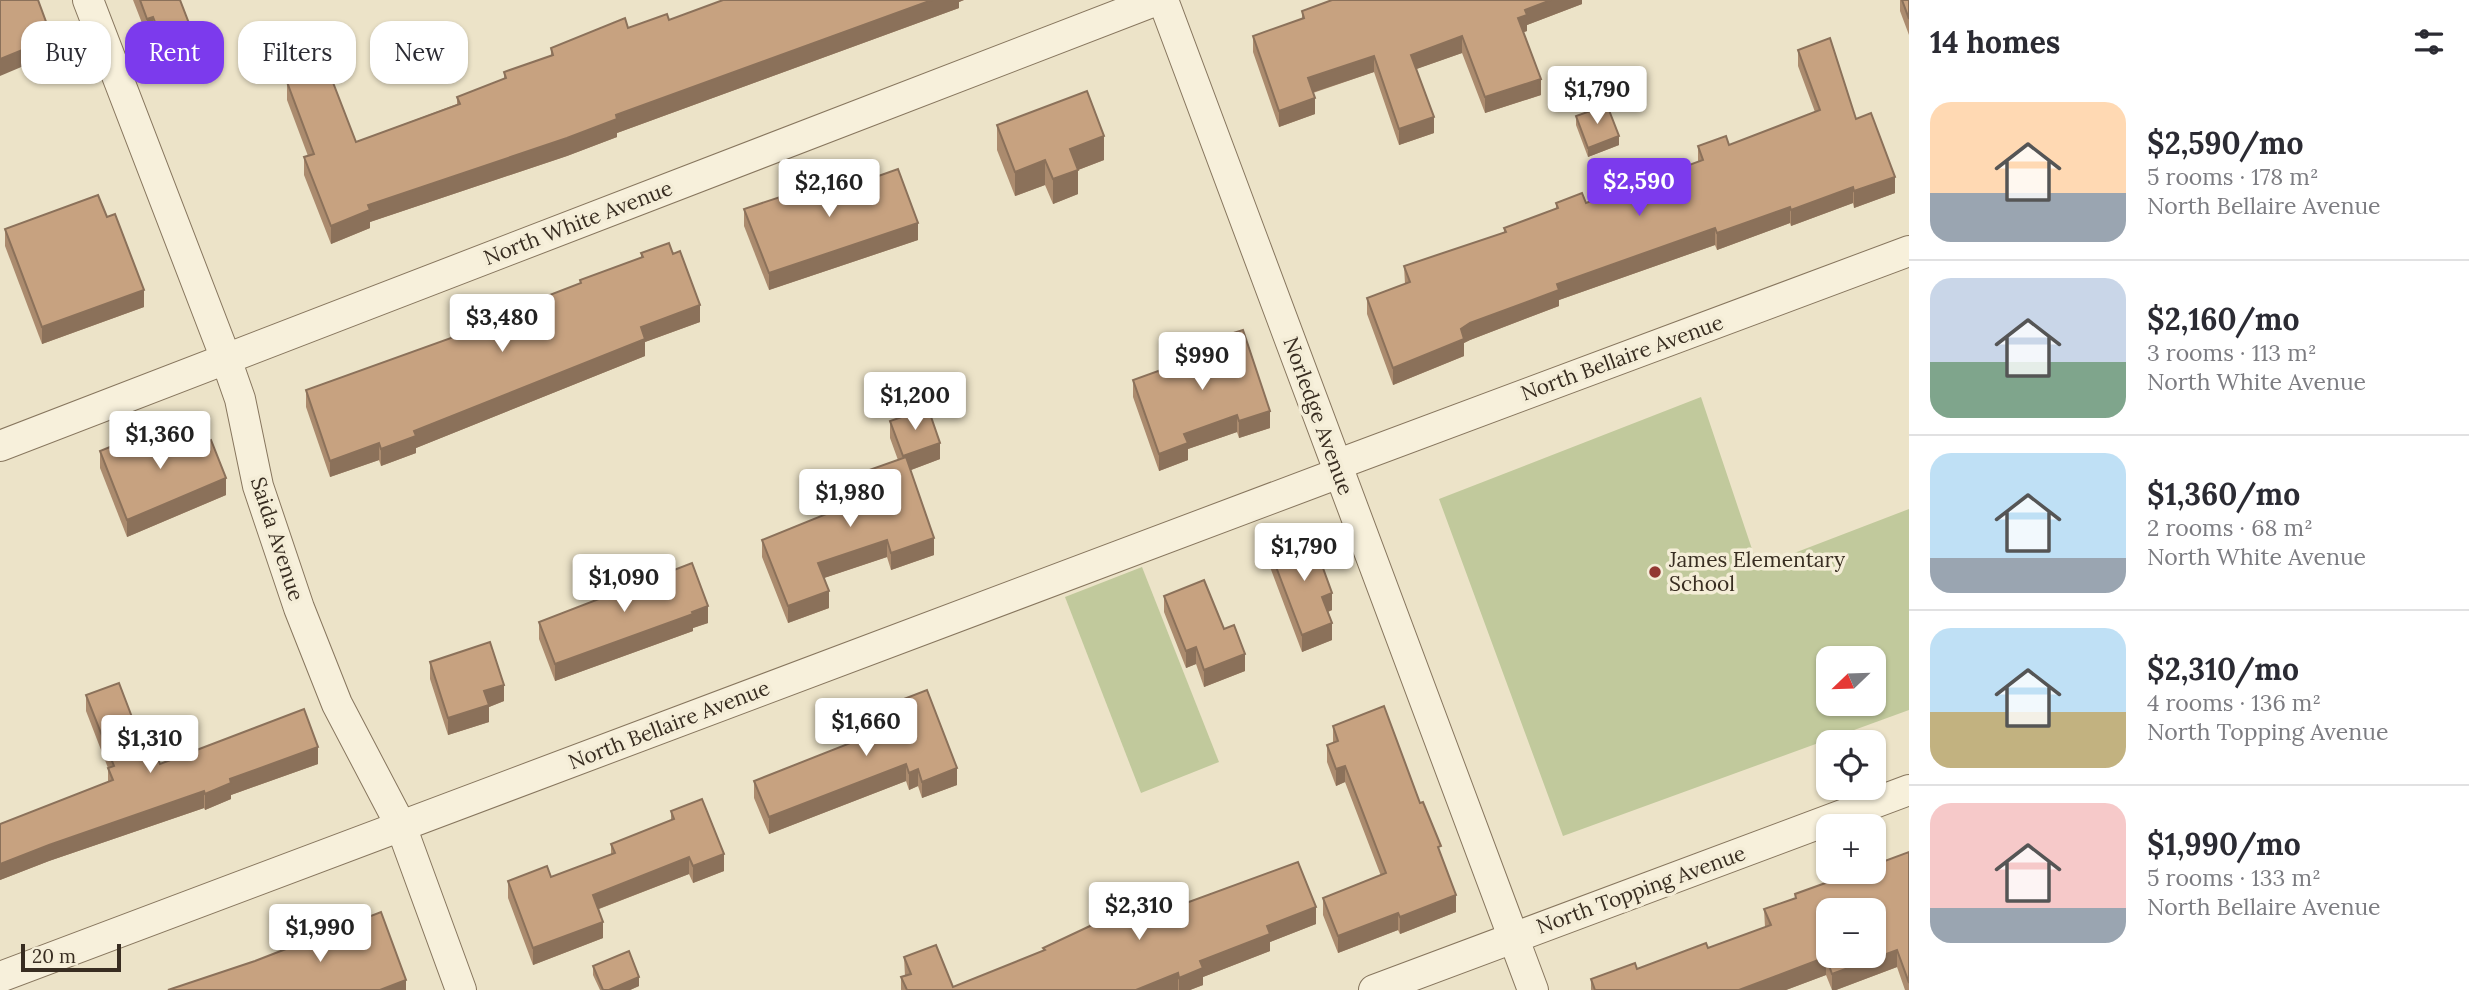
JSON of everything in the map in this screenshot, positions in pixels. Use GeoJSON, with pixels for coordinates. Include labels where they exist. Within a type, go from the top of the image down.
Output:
{"type":"FeatureCollection","features":[{"type":"Feature","properties":{"kind":"street","name":"Saida Avenue"},"geometry":{"type":"LineString","coordinates":[[88,0],[240,399],[258,486],[299,608],[337,704],[401,826],[461,990]]}},
{"type":"Feature","properties":{"kind":"street","name":"North White Avenue"},"geometry":{"type":"LineString","coordinates":[[0,446],[1157,0]]}},
{"type":"Feature","properties":{"kind":"street","name":"Norledge Avenue"},"geometry":{"type":"LineString","coordinates":[[1163,0],[1533,990]]}},
{"type":"Feature","properties":{"kind":"street","name":"North Bellaire Avenue"},"geometry":{"type":"LineString","coordinates":[[0,977],[1909,251]]}},
{"type":"Feature","properties":{"kind":"street","name":"North Topping Avenue"},"geometry":{"type":"LineString","coordinates":[[1374,990],[1909,790]]}},
{"type":"Feature","properties":{"kind":"green space"},"geometry":{"type":"Polygon","coordinates":[[[1701,397],[1758,567],[1909,509],[1909,710],[1854,730],[1816,730],[1816,744],[1563,836],[1439,499],[1701,397]]]}},
{"type":"Feature","properties":{"kind":"green space"},"geometry":{"type":"Polygon","coordinates":[[[1142,567],[1219,762],[1141,793],[1065,597],[1142,567]]]}},
{"type":"Feature","properties":{"kind":"building"},"geometry":{"type":"Polygon","coordinates":[[[0,0],[38,0],[46,21],[21,21],[21,51],[0,59],[0,0]]]}},
{"type":"Feature","properties":{"kind":"building"},"geometry":{"type":"Polygon","coordinates":[[[140,0],[180,0],[188,21],[155,21],[153,17],[147,19],[140,0]]]}},
{"type":"Feature","properties":{"kind":"building"},"geometry":{"type":"Polygon","coordinates":[[[723,0],[932,0],[616,115],[617,119],[567,138],[368,205],[370,210],[331,226],[304,157],[314,154],[288,84],[334,84],[356,142],[460,104],[457,97],[506,78],[504,72],[553,55],[551,48],[625,18],[628,28],[667,14],[669,20],[723,0]]]}},
{"type":"Feature","properties":{"kind":"building"},"geometry":{"type":"Polygon","coordinates":[[[1332,0],[1551,0],[1525,10],[1527,15],[1518,18],[1541,79],[1485,97],[1462,36],[1411,55],[1434,117],[1399,129],[1374,56],[1308,78],[1315,98],[1279,111],[1253,36],[1304,18],[1302,11],[1332,0]]]}},
{"type":"Feature","properties":{"kind":"building"},"geometry":{"type":"Polygon","coordinates":[[[1902,0],[1909,0],[1909,19],[1902,0]]]}},
{"type":"Feature","properties":{"kind":"building"},"geometry":{"type":"Polygon","coordinates":[[[1830,38],[1856,119],[1871,113],[1895,177],[1854,191],[1853,187],[1717,233],[1715,228],[1557,284],[1559,290],[1470,323],[1461,329],[1464,339],[1393,368],[1367,298],[1410,282],[1404,266],[1506,232],[1504,228],[1558,208],[1556,203],[1582,193],[1586,203],[1703,160],[1698,146],[1726,136],[1729,145],[1820,110],[1798,50],[1830,38]]]}},
{"type":"Feature","properties":{"kind":"building"},"geometry":{"type":"Polygon","coordinates":[[[1087,91],[1104,136],[1070,149],[1078,170],[1053,179],[1045,160],[1015,172],[997,125],[1087,91]]]}},
{"type":"Feature","properties":{"kind":"building"},"geometry":{"type":"Polygon","coordinates":[[[1607,105],[1619,136],[1588,148],[1576,116],[1607,105]]]}},
{"type":"Feature","properties":{"kind":"building"},"geometry":{"type":"Polygon","coordinates":[[[898,169],[918,223],[769,273],[744,209],[835,179],[839,190],[898,169]]]}},
{"type":"Feature","properties":{"kind":"building"},"geometry":{"type":"Polygon","coordinates":[[[98,195],[107,217],[115,214],[144,290],[42,327],[5,229],[98,195]]]}},
{"type":"Feature","properties":{"kind":"building"},"geometry":{"type":"Polygon","coordinates":[[[669,243],[673,254],[680,251],[700,305],[641,327],[645,339],[414,431],[416,436],[381,449],[379,443],[330,461],[306,390],[479,328],[477,323],[581,283],[580,280],[643,257],[641,253],[669,243]]]}},
{"type":"Feature","properties":{"kind":"building"},"geometry":{"type":"Polygon","coordinates":[[[1243,330],[1270,411],[1239,421],[1237,415],[1184,434],[1188,443],[1159,454],[1133,380],[1211,352],[1208,341],[1243,330]]]}},
{"type":"Feature","properties":{"kind":"building"},"geometry":{"type":"Polygon","coordinates":[[[928,408],[940,443],[903,456],[890,421],[928,408]]]}},
{"type":"Feature","properties":{"kind":"building"},"geometry":{"type":"Polygon","coordinates":[[[182,427],[191,448],[211,440],[226,478],[127,520],[100,451],[127,440],[130,447],[182,427]]]}},
{"type":"Feature","properties":{"kind":"building"},"geometry":{"type":"Polygon","coordinates":[[[906,457],[934,538],[891,553],[887,540],[818,563],[829,591],[788,606],[762,540],[846,506],[838,481],[906,457]]]}},
{"type":"Feature","properties":{"kind":"building"},"geometry":{"type":"Polygon","coordinates":[[[1311,535],[1332,593],[1322,597],[1332,623],[1302,635],[1270,551],[1311,535]]]}},
{"type":"Feature","properties":{"kind":"building"},"geometry":{"type":"Polygon","coordinates":[[[692,563],[708,606],[692,612],[693,614],[555,664],[539,622],[692,563]]]}},
{"type":"Feature","properties":{"kind":"building"},"geometry":{"type":"Polygon","coordinates":[[[1204,580],[1224,629],[1234,625],[1245,654],[1204,670],[1196,647],[1186,651],[1164,596],[1204,580]]]}},
{"type":"Feature","properties":{"kind":"building"},"geometry":{"type":"Polygon","coordinates":[[[490,642],[504,685],[484,691],[489,705],[448,718],[430,662],[490,642]]]}},
{"type":"Feature","properties":{"kind":"building"},"geometry":{"type":"Polygon","coordinates":[[[119,683],[146,754],[155,750],[160,764],[304,709],[318,747],[230,779],[231,783],[205,794],[204,791],[0,864],[0,824],[113,780],[108,768],[114,766],[86,695],[119,683]]]}},
{"type":"Feature","properties":{"kind":"building"},"geometry":{"type":"Polygon","coordinates":[[[927,690],[957,768],[922,782],[918,769],[909,773],[906,764],[769,817],[754,781],[891,727],[883,707],[927,690]]]}},
{"type":"Feature","properties":{"kind":"building"},"geometry":{"type":"Polygon","coordinates":[[[1384,706],[1420,803],[1423,802],[1441,846],[1438,847],[1456,895],[1400,917],[1398,913],[1338,936],[1323,898],[1386,873],[1345,766],[1336,769],[1327,745],[1338,741],[1333,726],[1384,706]]]}},
{"type":"Feature","properties":{"kind":"building"},"geometry":{"type":"Polygon","coordinates":[[[702,799],[724,854],[693,866],[689,857],[593,895],[603,922],[533,948],[508,881],[547,866],[551,877],[615,853],[611,844],[674,819],[671,811],[702,799]]]}},
{"type":"Feature","properties":{"kind":"building"},"geometry":{"type":"Polygon","coordinates":[[[1909,852],[1909,983],[1897,950],[1886,954],[1886,898],[1816,898],[1816,961],[1739,990],[1595,990],[1591,979],[1635,963],[1637,969],[1706,943],[1708,948],[1771,925],[1764,909],[1796,898],[1795,894],[1823,884],[1886,884],[1886,861],[1909,852]]]}},
{"type":"Feature","properties":{"kind":"building"},"geometry":{"type":"Polygon","coordinates":[[[1298,862],[1316,907],[1267,926],[1270,934],[1200,961],[1203,968],[1179,978],[1178,973],[1136,990],[907,990],[901,977],[911,974],[904,957],[936,945],[953,987],[1045,950],[1043,948],[1090,926],[1174,895],[1178,906],[1298,862]]]}},
{"type":"Feature","properties":{"kind":"building"},"geometry":{"type":"Polygon","coordinates":[[[381,912],[406,980],[380,990],[168,990],[255,961],[381,912]]]}},
{"type":"Feature","properties":{"kind":"building"},"geometry":{"type":"Polygon","coordinates":[[[629,951],[639,977],[603,990],[593,966],[629,951]]]}},
{"type":"Feature","properties":{"kind":"building"},"geometry":{"type":"Polygon","coordinates":[[[1830,968],[1848,968],[1832,974],[1830,968]]]}},
{"type":"Feature","properties":{"kind":"place","name":"James Elementary School"},"geometry":{"type":"Point","coordinates":[1655,572]}}]}
